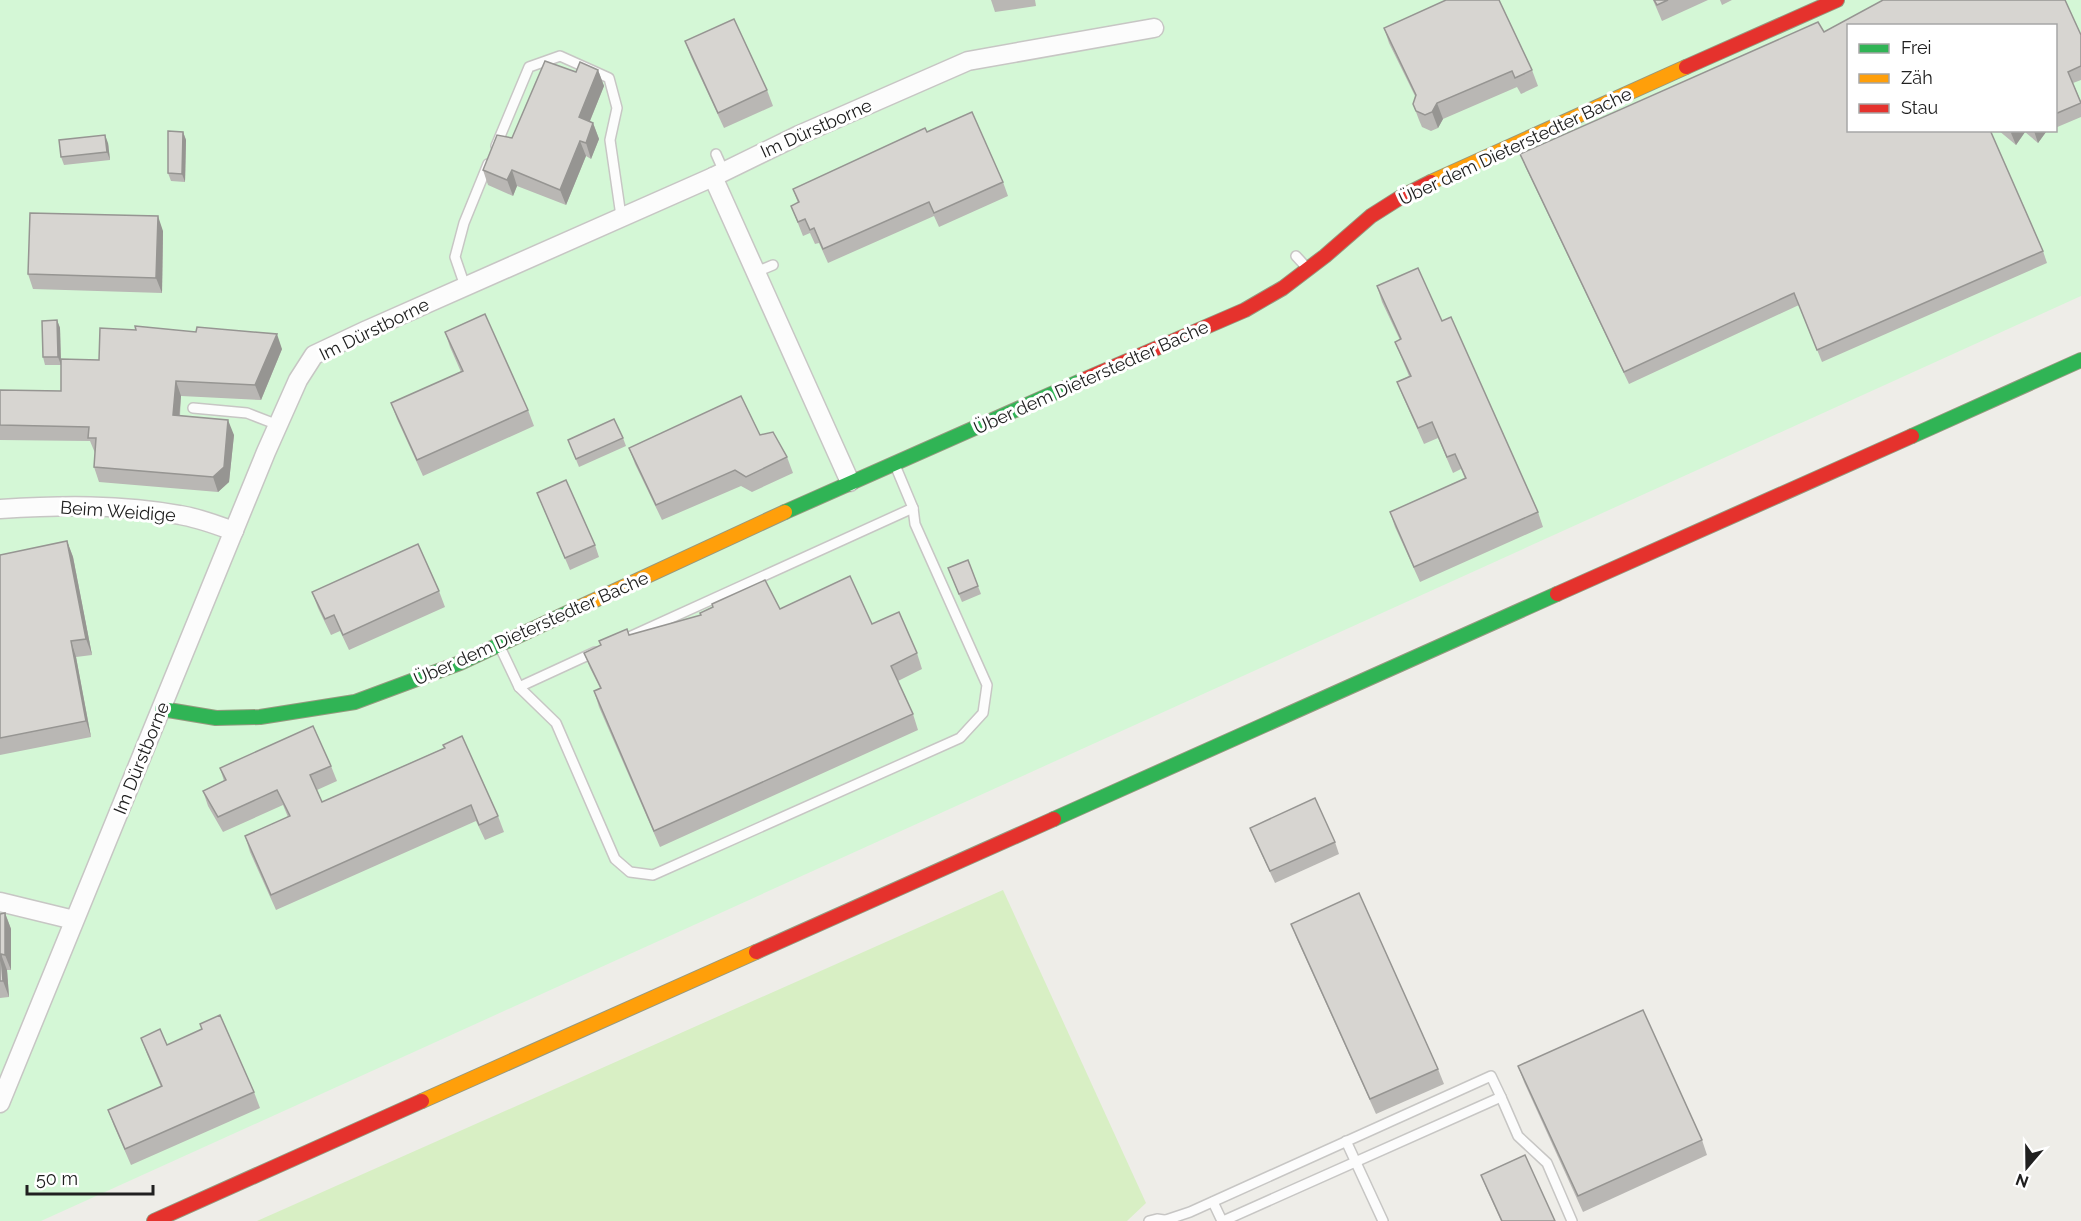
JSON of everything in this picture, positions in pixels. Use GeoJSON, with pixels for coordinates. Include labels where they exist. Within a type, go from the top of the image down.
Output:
{"type":"FeatureCollection","features":[{"type":"Feature","properties":{"kind":"main road","name":"Über dem Dieterstedter Bache"},"geometry":{"type":"LineString","coordinates":[[162,709],[216,718],[260,717],[355,702],[460,663],[850,482],[1245,310],[1308,270],[1371,216],[1401,196],[1837,0]]}},
{"type":"Feature","properties":{"kind":"main road"},"geometry":{"type":"LineString","coordinates":[[154,1221],[2081,360]]}},
{"type":"Feature","properties":{"kind":"street","name":"Im Dürstborne"},"geometry":{"type":"LineString","coordinates":[[0,1103],[278,425],[298,380],[314,355],[968,61],[1154,28]]}},
{"type":"Feature","properties":{"kind":"street"},"geometry":{"type":"LineString","coordinates":[[718,174],[756,272],[850,482]]}},
{"type":"Feature","properties":{"kind":"street","name":"Beim Weidige"},"geometry":{"type":"LineString","coordinates":[[0,509],[39,506],[141,510],[181,515],[234,531]]}},
{"type":"Feature","properties":{"kind":"street"},"geometry":{"type":"LineString","coordinates":[[0,902],[74,920]]}},
{"type":"Feature","properties":{"kind":"lane"},"geometry":{"type":"LineString","coordinates":[[465,286],[455,257],[464,223],[529,67],[560,56],[609,78],[617,108],[610,140],[621,216]]}},
{"type":"Feature","properties":{"kind":"lane"},"geometry":{"type":"LineString","coordinates":[[716,154],[718,174]]}},
{"type":"Feature","properties":{"kind":"lane"},"geometry":{"type":"LineString","coordinates":[[1296,256],[1308,270]]}},
{"type":"Feature","properties":{"kind":"lane"},"geometry":{"type":"LineString","coordinates":[[756,272],[773,265]]}},
{"type":"Feature","properties":{"kind":"lane"},"geometry":{"type":"LineString","coordinates":[[193,408],[247,413],[278,425]]}},
{"type":"Feature","properties":{"kind":"lane"},"geometry":{"type":"LineString","coordinates":[[499,645],[519,687],[556,723],[615,859],[630,872],[653,875],[960,738],[983,713],[987,685],[915,524],[913,508],[894,463]]}},
{"type":"Feature","properties":{"kind":"lane"},"geometry":{"type":"LineString","coordinates":[[616,643],[913,508]]}},
{"type":"Feature","properties":{"kind":"lane"},"geometry":{"type":"LineString","coordinates":[[519,687],[605,647]]}},
{"type":"Feature","properties":{"kind":"lane"},"geometry":{"type":"LineString","coordinates":[[1149,1221],[1168,1220],[1213,1202],[1491,1076],[1518,1136],[1547,1163],[1572,1221]]}},
{"type":"Feature","properties":{"kind":"lane"},"geometry":{"type":"LineString","coordinates":[[1213,1202],[1222,1221],[1501,1097]]}},
{"type":"Feature","properties":{"kind":"lane"},"geometry":{"type":"LineString","coordinates":[[1346,1141],[1383,1221]]}},
{"type":"Feature","properties":{"kind":"green space"},"geometry":{"type":"Polygon","coordinates":[[[0,0],[2081,0],[2081,296],[41,1221],[0,1221],[0,0]]]}},
{"type":"Feature","properties":{"kind":"green space"},"geometry":{"type":"Polygon","coordinates":[[[1003,890],[1146,1203],[1127,1221],[257,1221],[1003,890]]]}},
{"type":"Feature","properties":{"kind":"building"},"geometry":{"type":"Polygon","coordinates":[[[1446,0],[1499,0],[1532,70],[1515,78],[1512,71],[1437,103],[1432,112],[1425,115],[1416,111],[1413,104],[1416,95],[1384,28],[1446,0]]]}},
{"type":"Feature","properties":{"kind":"building"},"geometry":{"type":"Polygon","coordinates":[[[1654,0],[1668,0],[1657,5],[1654,0]]]}},
{"type":"Feature","properties":{"kind":"building"},"geometry":{"type":"Polygon","coordinates":[[[1883,0],[2065,0],[2081,35],[2081,66],[2068,72],[2081,103],[2057,113],[2057,24],[1847,24],[1847,132],[1991,132],[2043,251],[1817,350],[1794,293],[1624,372],[1520,154],[1818,22],[1824,32],[1883,0]]]}},
{"type":"Feature","properties":{"kind":"building"},"geometry":{"type":"Polygon","coordinates":[[[734,19],[767,90],[718,113],[685,41],[734,19]]]}},
{"type":"Feature","properties":{"kind":"building"},"geometry":{"type":"Polygon","coordinates":[[[545,61],[576,72],[580,62],[598,70],[579,117],[593,123],[586,143],[580,141],[560,190],[512,170],[507,180],[483,170],[497,135],[512,138],[545,61]]]}},
{"type":"Feature","properties":{"kind":"building"},"geometry":{"type":"Polygon","coordinates":[[[972,112],[1003,182],[934,213],[929,202],[823,249],[814,228],[810,230],[805,219],[798,222],[791,206],[799,202],[793,189],[925,128],[927,132],[972,112]]]}},
{"type":"Feature","properties":{"kind":"building"},"geometry":{"type":"Polygon","coordinates":[[[168,131],[183,132],[182,174],[168,173],[168,131]]]}},
{"type":"Feature","properties":{"kind":"building"},"geometry":{"type":"Polygon","coordinates":[[[105,135],[107,152],[61,157],[59,140],[105,135]]]}},
{"type":"Feature","properties":{"kind":"building"},"geometry":{"type":"Polygon","coordinates":[[[30,213],[158,216],[156,278],[28,274],[30,213]]]}},
{"type":"Feature","properties":{"kind":"building"},"geometry":{"type":"Polygon","coordinates":[[[1418,268],[1442,321],[1451,317],[1538,512],[1414,567],[1390,512],[1466,478],[1455,454],[1447,457],[1432,422],[1418,428],[1397,382],[1411,376],[1395,342],[1401,339],[1377,286],[1418,268]]]}},
{"type":"Feature","properties":{"kind":"building"},"geometry":{"type":"Polygon","coordinates":[[[485,314],[528,410],[417,460],[391,403],[463,371],[445,332],[485,314]]]}},
{"type":"Feature","properties":{"kind":"building"},"geometry":{"type":"Polygon","coordinates":[[[57,320],[58,357],[43,357],[42,321],[57,320]]]}},
{"type":"Feature","properties":{"kind":"building"},"geometry":{"type":"Polygon","coordinates":[[[135,326],[196,332],[197,327],[277,334],[255,385],[176,381],[173,415],[228,420],[224,467],[213,477],[94,467],[96,438],[88,438],[89,427],[0,425],[0,390],[61,391],[61,359],[99,360],[100,328],[136,330],[135,326]]]}},
{"type":"Feature","properties":{"kind":"building"},"geometry":{"type":"Polygon","coordinates":[[[741,396],[760,435],[773,432],[787,457],[746,477],[735,470],[656,505],[629,448],[741,396]]]}},
{"type":"Feature","properties":{"kind":"building"},"geometry":{"type":"Polygon","coordinates":[[[614,419],[623,438],[576,459],[568,440],[614,419]]]}},
{"type":"Feature","properties":{"kind":"building"},"geometry":{"type":"Polygon","coordinates":[[[566,480],[595,545],[565,558],[537,493],[566,480]]]}},
{"type":"Feature","properties":{"kind":"building"},"geometry":{"type":"Polygon","coordinates":[[[67,541],[86,639],[71,641],[86,721],[0,738],[0,555],[67,541]]]}},
{"type":"Feature","properties":{"kind":"building"},"geometry":{"type":"Polygon","coordinates":[[[418,544],[439,591],[343,635],[334,615],[325,619],[312,592],[418,544]]]}},
{"type":"Feature","properties":{"kind":"building"},"geometry":{"type":"Polygon","coordinates":[[[968,560],[978,586],[959,594],[948,568],[968,560]]]}},
{"type":"Feature","properties":{"kind":"building"},"geometry":{"type":"Polygon","coordinates":[[[850,576],[872,624],[899,612],[917,653],[891,666],[913,714],[654,831],[594,691],[601,688],[584,653],[601,645],[599,641],[627,629],[629,635],[701,615],[700,613],[713,607],[712,604],[765,580],[780,609],[850,576]]]}},
{"type":"Feature","properties":{"kind":"building"},"geometry":{"type":"Polygon","coordinates":[[[313,726],[331,766],[310,775],[322,802],[445,748],[443,745],[462,736],[498,816],[479,825],[471,805],[271,895],[245,836],[290,816],[277,790],[218,817],[203,791],[226,780],[220,768],[313,726]]]}},
{"type":"Feature","properties":{"kind":"building"},"geometry":{"type":"Polygon","coordinates":[[[1315,798],[1335,842],[1270,871],[1250,828],[1315,798]]]}},
{"type":"Feature","properties":{"kind":"building"},"geometry":{"type":"Polygon","coordinates":[[[1359,893],[1438,1069],[1370,1099],[1291,924],[1359,893]]]}},
{"type":"Feature","properties":{"kind":"building"},"geometry":{"type":"Polygon","coordinates":[[[5,913],[5,955],[1,954],[3,981],[0,981],[0,914],[5,913]]]}},
{"type":"Feature","properties":{"kind":"building"},"geometry":{"type":"Polygon","coordinates":[[[1643,1010],[1702,1140],[1578,1196],[1518,1066],[1643,1010]]]}},
{"type":"Feature","properties":{"kind":"building"},"geometry":{"type":"Polygon","coordinates":[[[220,1015],[254,1092],[125,1149],[108,1110],[162,1086],[141,1038],[160,1029],[167,1045],[202,1029],[200,1024],[220,1015]]]}},
{"type":"Feature","properties":{"kind":"building"},"geometry":{"type":"Polygon","coordinates":[[[1525,1155],[1555,1221],[1502,1221],[1481,1175],[1525,1155]]]}},
{"type":"Feature","properties":{"kind":"traffic: fast"},"geometry":{"type":"LineString","coordinates":[[1912,436],[2081,360]]}},
{"type":"Feature","properties":{"kind":"traffic: fast"},"geometry":{"type":"LineString","coordinates":[[785,512],[1083,380]]}},
{"type":"Feature","properties":{"kind":"traffic: fast"},"geometry":{"type":"LineString","coordinates":[[1054,819],[1557,594]]}},
{"type":"Feature","properties":{"kind":"traffic: fast"},"geometry":{"type":"LineString","coordinates":[[162,709],[216,718],[260,717],[355,702],[460,663],[580,607]]}},
{"type":"Feature","properties":{"kind":"traffic: slow"},"geometry":{"type":"LineString","coordinates":[[1431,182],[1686,67]]}},
{"type":"Feature","properties":{"kind":"traffic: slow"},"geometry":{"type":"LineString","coordinates":[[580,607],[785,512]]}},
{"type":"Feature","properties":{"kind":"traffic: slow"},"geometry":{"type":"LineString","coordinates":[[422,1101],[756,952]]}},
{"type":"Feature","properties":{"kind":"traffic: jam"},"geometry":{"type":"LineString","coordinates":[[1686,67],[1837,0]]}},
{"type":"Feature","properties":{"kind":"traffic: jam"},"geometry":{"type":"LineString","coordinates":[[1083,380],[1245,310],[1283,288],[1325,256],[1371,216],[1431,182]]}},
{"type":"Feature","properties":{"kind":"traffic: jam"},"geometry":{"type":"LineString","coordinates":[[1557,594],[1912,436]]}},
{"type":"Feature","properties":{"kind":"traffic: jam"},"geometry":{"type":"LineString","coordinates":[[756,952],[1054,819]]}},
{"type":"Feature","properties":{"kind":"traffic: jam"},"geometry":{"type":"LineString","coordinates":[[154,1221],[422,1101]]}}]}
